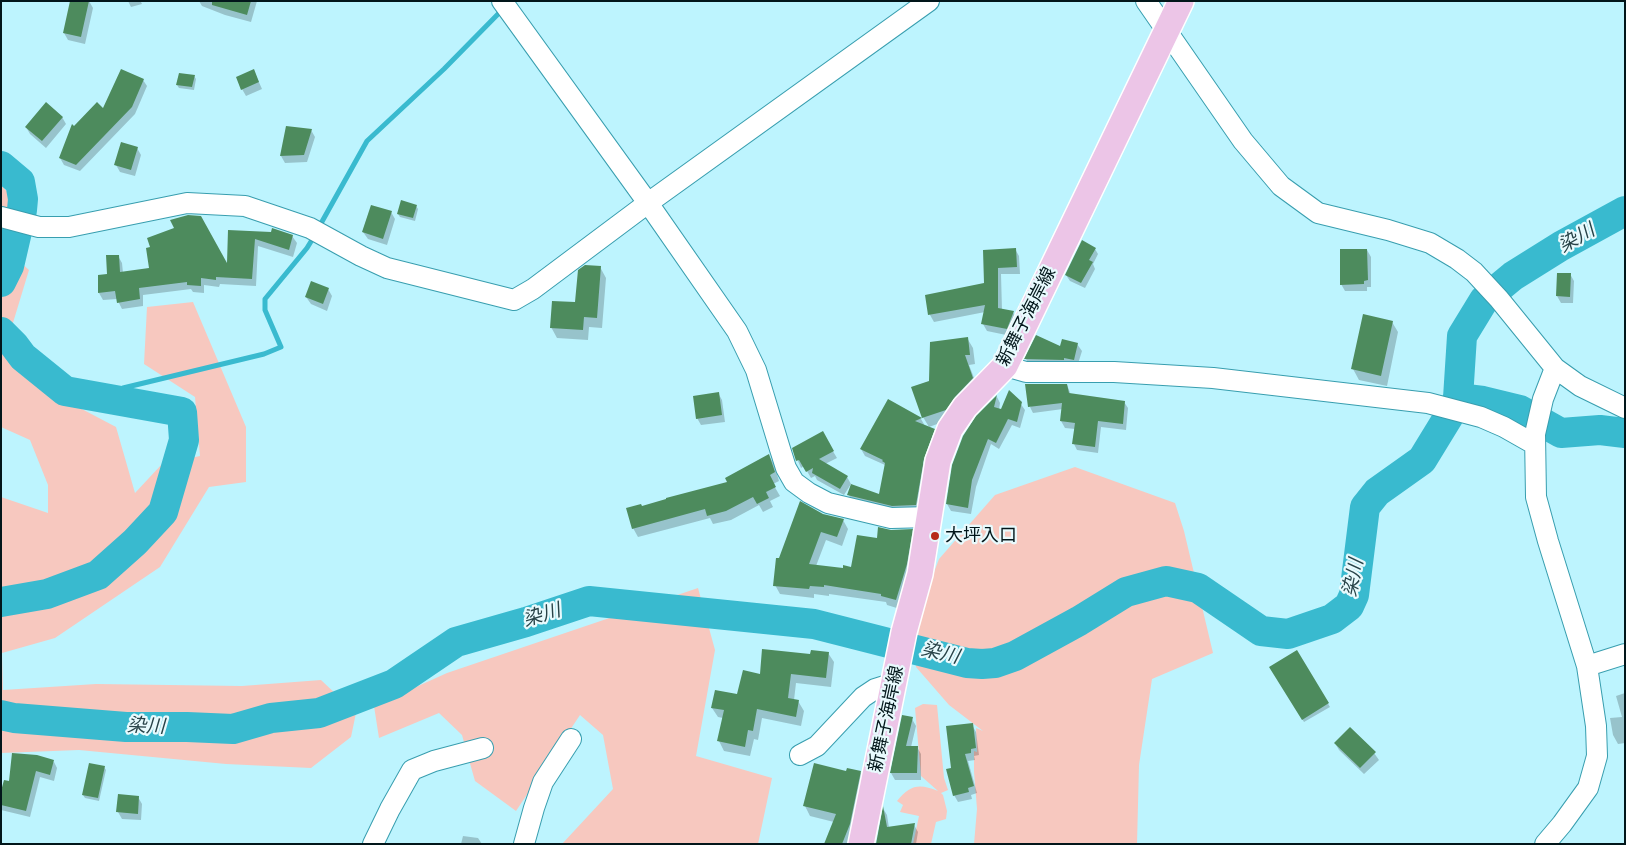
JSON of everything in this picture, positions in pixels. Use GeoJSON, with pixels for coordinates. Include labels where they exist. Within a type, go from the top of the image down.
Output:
{"type":"FeatureCollection","features":[{"type":"Feature","properties":{"kind":"main road","name":"新舞子海岸線"},"geometry":{"type":"LineString","coordinates":[[861,844],[904,632],[920,574],[938,461],[950,430],[965,407],[1005,366],[1181,1]]}},
{"type":"Feature","properties":{"kind":"street"},"geometry":{"type":"LineString","coordinates":[[502,1],[648,203],[737,331],[756,370],[783,459],[794,482],[828,503],[891,518],[930,517]]}},
{"type":"Feature","properties":{"kind":"street"},"geometry":{"type":"LineString","coordinates":[[1,217],[39,227],[69,227],[187,203],[245,206],[310,228],[387,268],[514,300],[533,289],[648,203],[929,1]]}},
{"type":"Feature","properties":{"kind":"street"},"geometry":{"type":"LineString","coordinates":[[1146,1],[1243,141],[1281,186],[1318,213],[1388,230],[1430,243],[1457,259],[1474,272],[1555,368],[1580,386],[1625,408]]}},
{"type":"Feature","properties":{"kind":"street"},"geometry":{"type":"LineString","coordinates":[[1005,366],[1026,372],[1114,372],[1213,378],[1428,403],[1481,417],[1535,439]]}},
{"type":"Feature","properties":{"kind":"street"},"geometry":{"type":"LineString","coordinates":[[1544,844],[1562,824],[1588,788],[1597,756],[1596,726],[1587,666],[1536,496],[1535,439],[1542,399],[1555,368]]}},
{"type":"Feature","properties":{"kind":"street"},"geometry":{"type":"LineString","coordinates":[[1587,666],[1625,654]]}},
{"type":"Feature","properties":{"kind":"street"},"geometry":{"type":"LineString","coordinates":[[800,756],[817,746],[863,697],[896,675]]}},
{"type":"Feature","properties":{"kind":"street"},"geometry":{"type":"LineString","coordinates":[[524,844],[534,808],[544,782],[571,739]]}},
{"type":"Feature","properties":{"kind":"street"},"geometry":{"type":"LineString","coordinates":[[373,844],[412,770],[483,748]]}},
{"type":"Feature","properties":{"kind":"shaded area"},"geometry":{"type":"Polygon","coordinates":[[[1,185],[11,196],[12,255],[29,270],[12,326],[42,388],[116,427],[135,493],[162,464],[200,456],[195,397],[144,364],[147,307],[193,302],[246,427],[246,482],[209,487],[160,567],[55,638],[2,653],[3,690],[96,684],[242,686],[321,680],[356,713],[351,737],[311,768],[226,764],[79,750],[1,753],[1,497],[48,513],[48,485],[30,440],[1,427],[1,185]]]}},
{"type":"Feature","properties":{"kind":"shaded area"},"geometry":{"type":"Polygon","coordinates":[[[1075,467],[1175,503],[1184,531],[1213,653],[1152,679],[1139,765],[1137,844],[974,844],[977,809],[974,772],[974,751],[977,752],[976,728],[983,731],[949,705],[916,667],[920,609],[939,559],[995,495],[1075,467]]]}},
{"type":"Feature","properties":{"kind":"shaded area"},"geometry":{"type":"Polygon","coordinates":[[[698,588],[715,650],[696,756],[772,778],[758,844],[562,844],[613,789],[603,735],[580,715],[516,811],[475,781],[462,735],[439,713],[379,738],[374,706],[447,673],[698,588]]]}},
{"type":"Feature","properties":{"kind":"shaded area"},"geometry":{"type":"Polygon","coordinates":[[[923,704],[937,705],[944,778],[948,790],[941,793],[947,811],[946,819],[936,822],[931,844],[913,844],[919,816],[900,812],[903,805],[897,801],[906,792],[915,787],[920,786],[938,791],[921,776],[915,708],[923,704]]]}},
{"type":"Feature","properties":{"kind":"building"},"geometry":{"type":"Polygon","coordinates":[[[70,1],[89,1],[81,37],[63,33],[70,1]]]}},
{"type":"Feature","properties":{"kind":"building"},"geometry":{"type":"Polygon","coordinates":[[[212,1],[251,1],[247,15],[212,5],[212,1]]]}},
{"type":"Feature","properties":{"kind":"building"},"geometry":{"type":"Polygon","coordinates":[[[121,69],[144,79],[132,107],[76,165],[59,158],[72,124],[74,126],[97,102],[103,108],[121,69]]]}},
{"type":"Feature","properties":{"kind":"building"},"geometry":{"type":"Polygon","coordinates":[[[254,69],[259,82],[241,90],[236,77],[254,69]]]}},
{"type":"Feature","properties":{"kind":"building"},"geometry":{"type":"Polygon","coordinates":[[[179,73],[195,75],[192,87],[176,85],[179,73]]]}},
{"type":"Feature","properties":{"kind":"building"},"geometry":{"type":"Polygon","coordinates":[[[46,102],[63,117],[42,141],[25,127],[46,102]]]}},
{"type":"Feature","properties":{"kind":"building"},"geometry":{"type":"Polygon","coordinates":[[[286,126],[312,129],[304,155],[280,156],[286,126]]]}},
{"type":"Feature","properties":{"kind":"building"},"geometry":{"type":"Polygon","coordinates":[[[121,142],[138,147],[131,170],[114,165],[121,142]]]}},
{"type":"Feature","properties":{"kind":"building"},"geometry":{"type":"Polygon","coordinates":[[[401,200],[417,205],[413,218],[397,214],[401,200]]]}},
{"type":"Feature","properties":{"kind":"building"},"geometry":{"type":"Polygon","coordinates":[[[371,205],[392,211],[383,239],[362,232],[371,205]]]}},
{"type":"Feature","properties":{"kind":"building"},"geometry":{"type":"Polygon","coordinates":[[[188,215],[201,216],[227,263],[228,230],[271,232],[272,228],[293,235],[289,250],[255,239],[252,279],[216,277],[216,280],[201,278],[201,286],[187,285],[187,282],[139,288],[140,299],[117,303],[115,291],[98,293],[98,275],[107,274],[106,255],[119,255],[120,272],[149,268],[146,248],[150,247],[147,238],[174,228],[170,220],[188,215]]]}},
{"type":"Feature","properties":{"kind":"building"},"geometry":{"type":"Polygon","coordinates":[[[1082,240],[1096,248],[1089,260],[1093,262],[1081,283],[1065,275],[1082,240]]]}},
{"type":"Feature","properties":{"kind":"building"},"geometry":{"type":"Polygon","coordinates":[[[1016,248],[1017,267],[998,268],[998,308],[1014,311],[1007,329],[981,324],[985,305],[928,315],[925,295],[984,283],[983,250],[1016,248]]]}},
{"type":"Feature","properties":{"kind":"building"},"geometry":{"type":"Polygon","coordinates":[[[1340,249],[1367,249],[1368,280],[1364,281],[1364,284],[1340,285],[1340,249]]]}},
{"type":"Feature","properties":{"kind":"building"},"geometry":{"type":"Polygon","coordinates":[[[585,265],[601,266],[597,318],[584,317],[583,330],[550,328],[552,301],[575,302],[578,270],[585,265]]]}},
{"type":"Feature","properties":{"kind":"building"},"geometry":{"type":"Polygon","coordinates":[[[1557,273],[1571,273],[1570,297],[1556,296],[1557,273]]]}},
{"type":"Feature","properties":{"kind":"building"},"geometry":{"type":"Polygon","coordinates":[[[311,281],[329,288],[323,304],[305,297],[311,281]]]}},
{"type":"Feature","properties":{"kind":"building"},"geometry":{"type":"Polygon","coordinates":[[[1363,314],[1393,321],[1381,376],[1351,369],[1363,314]]]}},
{"type":"Feature","properties":{"kind":"building"},"geometry":{"type":"Polygon","coordinates":[[[1036,335],[1060,346],[1062,339],[1078,343],[1074,360],[1064,358],[1064,360],[1024,359],[1036,335]]]}},
{"type":"Feature","properties":{"kind":"building"},"geometry":{"type":"Polygon","coordinates":[[[968,337],[970,355],[965,355],[973,378],[955,397],[946,410],[922,418],[911,387],[929,381],[930,342],[968,337]]]}},
{"type":"Feature","properties":{"kind":"building"},"geometry":{"type":"Polygon","coordinates":[[[1025,384],[1067,384],[1069,393],[1125,401],[1123,424],[1098,421],[1095,447],[1072,444],[1075,423],[1060,421],[1062,403],[1028,407],[1025,384]]]}},
{"type":"Feature","properties":{"kind":"building"},"geometry":{"type":"Polygon","coordinates":[[[1009,390],[1022,402],[1017,422],[1008,419],[996,443],[988,439],[972,480],[968,508],[946,504],[952,465],[963,436],[976,416],[997,395],[994,407],[1001,409],[1009,390]]]}},
{"type":"Feature","properties":{"kind":"building"},"geometry":{"type":"Polygon","coordinates":[[[719,392],[722,415],[696,419],[693,396],[719,392]]]}},
{"type":"Feature","properties":{"kind":"building"},"geometry":{"type":"Polygon","coordinates":[[[888,399],[922,418],[915,421],[935,429],[924,459],[916,505],[892,506],[847,495],[851,484],[879,494],[885,463],[883,460],[860,449],[888,399]]]}},
{"type":"Feature","properties":{"kind":"building"},"geometry":{"type":"Polygon","coordinates":[[[823,431],[834,451],[819,459],[848,476],[840,489],[812,473],[813,468],[806,472],[799,460],[796,461],[792,448],[823,431]]]}},
{"type":"Feature","properties":{"kind":"building"},"geometry":{"type":"Polygon","coordinates":[[[769,454],[775,472],[770,475],[776,487],[766,492],[769,498],[757,504],[753,497],[726,511],[707,516],[705,509],[632,529],[626,508],[641,504],[642,506],[727,482],[725,478],[769,454]]]}},
{"type":"Feature","properties":{"kind":"building"},"geometry":{"type":"Polygon","coordinates":[[[800,501],[823,514],[844,519],[837,537],[821,532],[809,564],[843,568],[843,565],[851,567],[857,535],[877,538],[878,527],[891,530],[913,529],[907,564],[896,600],[881,596],[881,594],[824,585],[824,587],[810,586],[809,589],[773,586],[776,558],[779,558],[800,501]]]}},
{"type":"Feature","properties":{"kind":"building"},"geometry":{"type":"Polygon","coordinates":[[[762,649],[810,654],[811,650],[829,652],[826,678],[791,674],[788,698],[799,700],[796,717],[757,709],[753,731],[748,730],[745,747],[717,741],[724,710],[711,708],[715,690],[737,694],[743,670],[760,674],[762,649]]]}},
{"type":"Feature","properties":{"kind":"building"},"geometry":{"type":"Polygon","coordinates":[[[1297,650],[1329,703],[1302,720],[1269,667],[1297,650]]]}},
{"type":"Feature","properties":{"kind":"building"},"geometry":{"type":"Polygon","coordinates":[[[902,715],[913,717],[906,746],[918,746],[917,773],[890,773],[902,715]]]}},
{"type":"Feature","properties":{"kind":"building"},"geometry":{"type":"Polygon","coordinates":[[[973,723],[976,748],[971,749],[971,753],[965,754],[974,786],[968,788],[969,792],[953,796],[946,769],[951,768],[946,726],[973,723]]]}},
{"type":"Feature","properties":{"kind":"building"},"geometry":{"type":"Polygon","coordinates":[[[1350,727],[1376,752],[1360,768],[1334,743],[1350,727]]]}},
{"type":"Feature","properties":{"kind":"building"},"geometry":{"type":"Polygon","coordinates":[[[12,753],[37,755],[54,760],[50,775],[36,771],[26,811],[1,805],[1,791],[4,780],[9,781],[12,753]]]}},
{"type":"Feature","properties":{"kind":"building"},"geometry":{"type":"Polygon","coordinates":[[[89,763],[105,766],[98,798],[82,795],[89,763]]]}},
{"type":"Feature","properties":{"kind":"building"},"geometry":{"type":"Polygon","coordinates":[[[814,763],[846,771],[847,768],[861,771],[850,824],[842,844],[824,844],[836,814],[803,806],[814,763]]]}},
{"type":"Feature","properties":{"kind":"building"},"geometry":{"type":"Polygon","coordinates":[[[118,794],[139,796],[138,814],[116,812],[118,794]]]}},
{"type":"Feature","properties":{"kind":"building"},"geometry":{"type":"Polygon","coordinates":[[[883,806],[887,827],[915,823],[911,844],[876,844],[883,806]]]}},
{"type":"Feature","properties":{"kind":"waterway"},"geometry":{"type":"LineString","coordinates":[[319,227],[367,141],[444,69],[503,9]]}},
{"type":"Feature","properties":{"kind":"waterway","name":"染川"},"geometry":{"type":"LineString","coordinates":[[1,166],[20,182],[23,199],[9,266],[1,282]]}},
{"type":"Feature","properties":{"kind":"waterway","name":"染川"},"geometry":{"type":"LineString","coordinates":[[1,715],[14,718],[126,727],[233,729],[271,718],[319,713],[394,684],[456,642],[526,622],[589,601],[814,624],[967,663],[982,664],[995,663],[1015,656],[1079,621],[1126,592],[1166,581],[1198,588],[1261,631],[1288,634],[1332,619],[1349,606],[1354,595],[1365,507],[1377,492],[1422,460],[1452,411],[1458,398],[1462,336],[1484,300],[1513,276],[1561,246],[1625,211]]}},
{"type":"Feature","properties":{"kind":"waterway"},"geometry":{"type":"LineString","coordinates":[[123,400],[123,388],[264,354],[281,347],[265,310],[265,299],[307,248],[315,235]]}},
{"type":"Feature","properties":{"kind":"waterway","name":"染川"},"geometry":{"type":"LineString","coordinates":[[1,332],[23,357],[65,391],[182,412],[184,440],[163,512],[135,542],[98,575],[47,594],[1,602]]}},
{"type":"Feature","properties":{"kind":"waterway"},"geometry":{"type":"LineString","coordinates":[[1458,398],[1483,401],[1520,410],[1561,433],[1600,430],[1625,433]]}},
{"type":"Feature","properties":{"kind":"place","name":"大坪入口"},"geometry":{"type":"Point","coordinates":[935,536]}}]}
